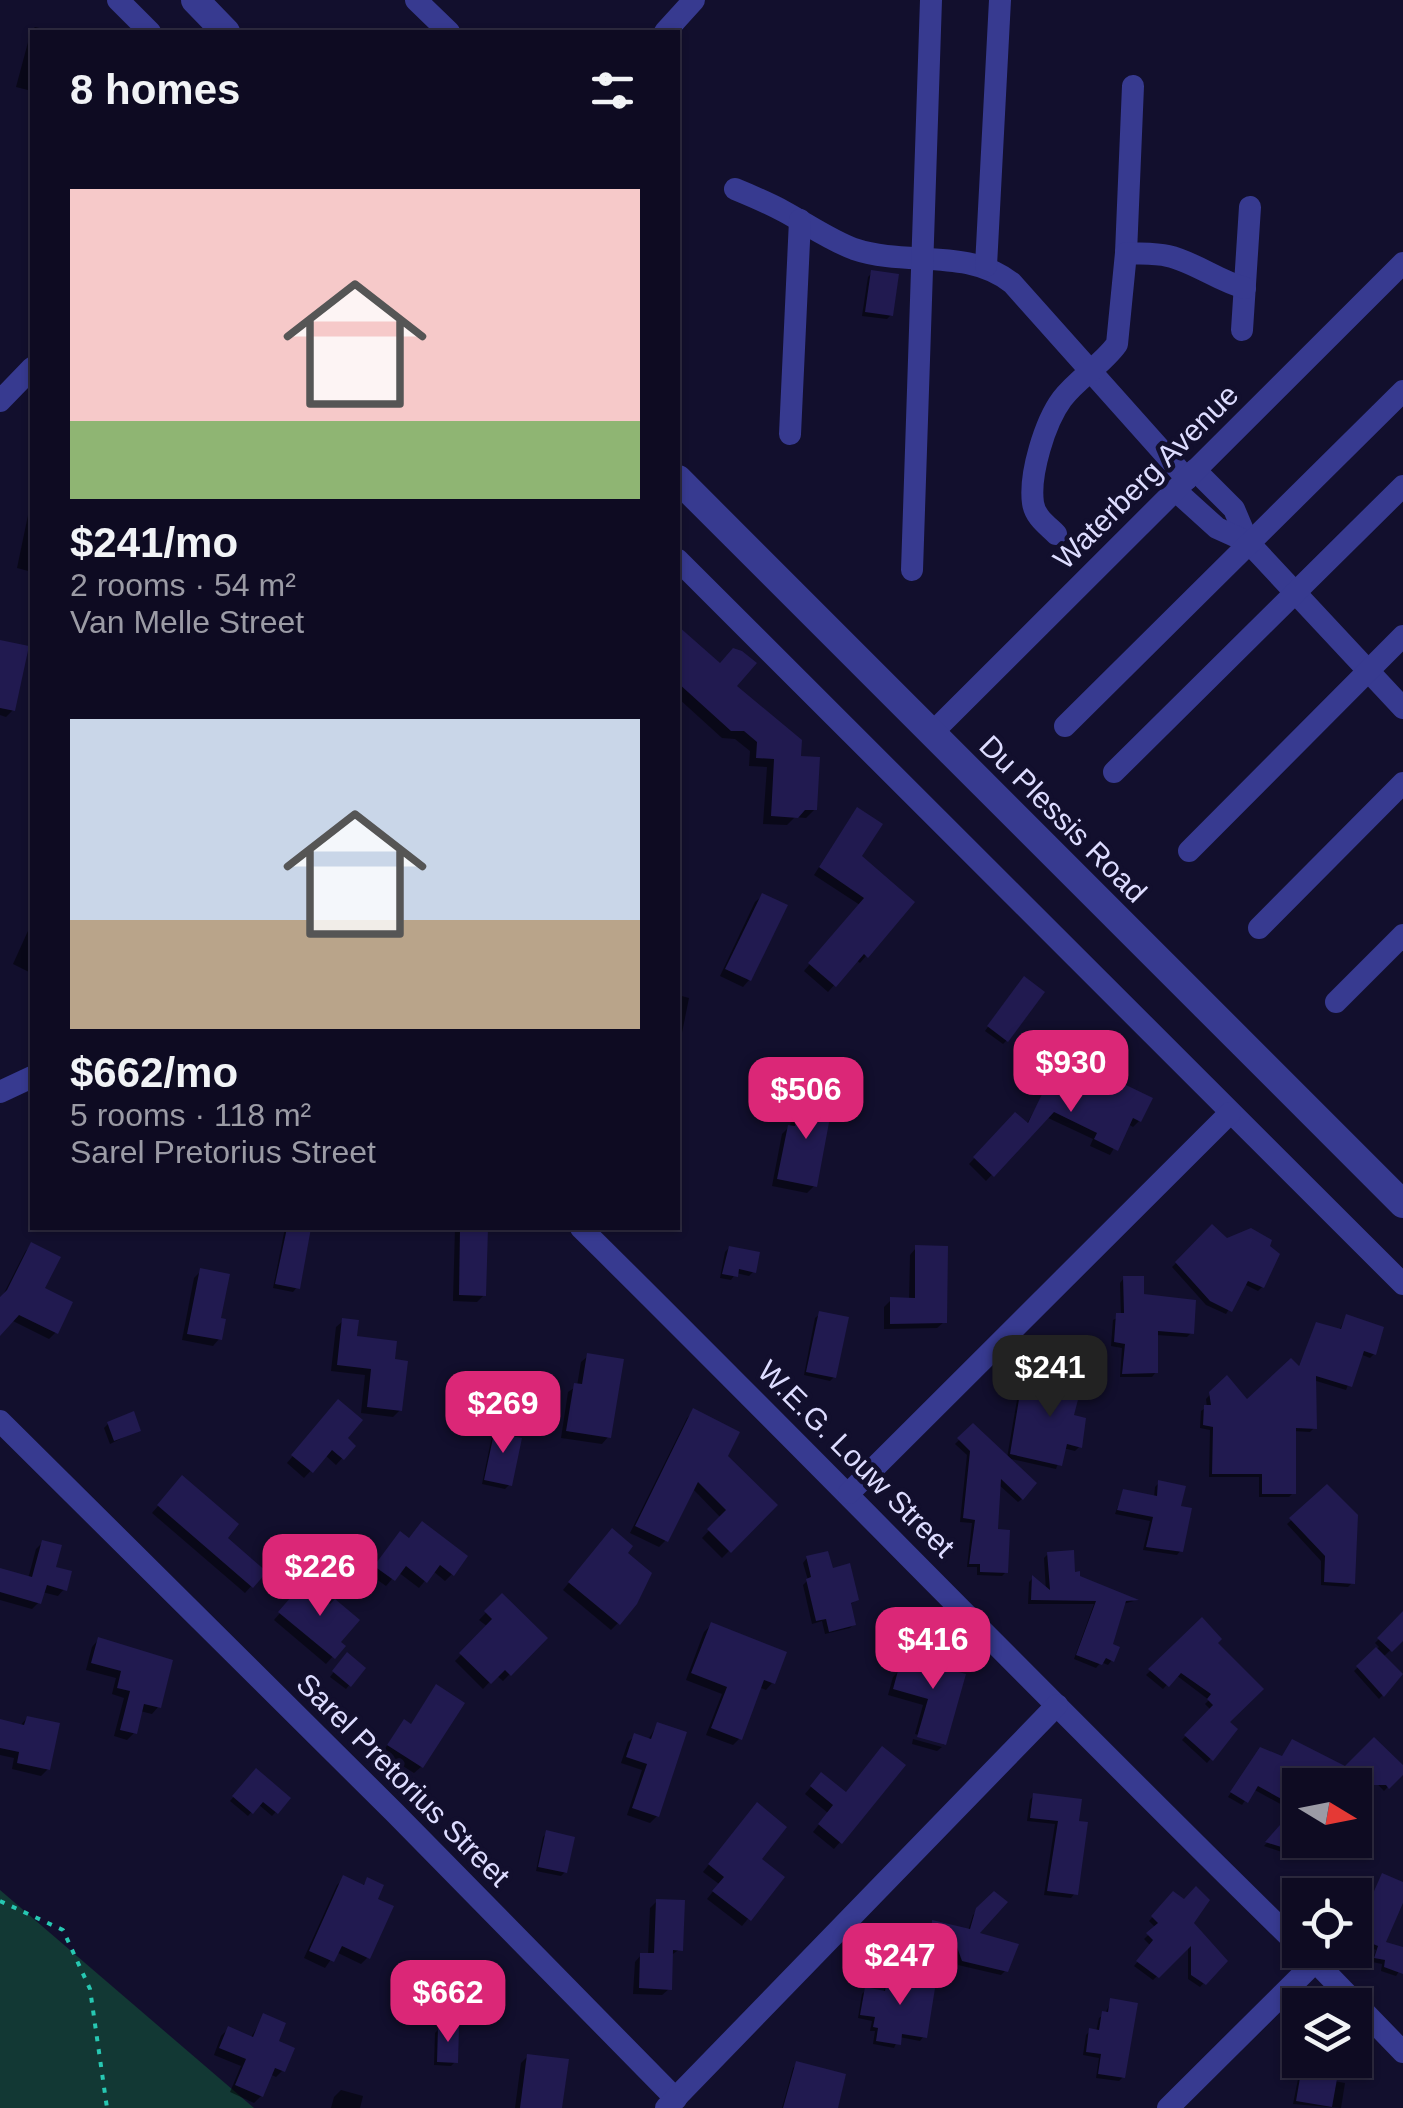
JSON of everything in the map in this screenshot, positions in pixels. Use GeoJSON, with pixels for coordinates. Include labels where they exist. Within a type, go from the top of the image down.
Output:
{"type":"FeatureCollection","features":[{"type":"Feature","properties":{"kind":"street"},"geometry":{"type":"LineString","coordinates":[[118,0],[148,30]]}},
{"type":"Feature","properties":{"kind":"street"},"geometry":{"type":"LineString","coordinates":[[195,0],[224,30]]}},
{"type":"Feature","properties":{"kind":"street"},"geometry":{"type":"LineString","coordinates":[[416,0],[447,30]]}},
{"type":"Feature","properties":{"kind":"street"},"geometry":{"type":"LineString","coordinates":[[666,30],[694,0]]}},
{"type":"Feature","properties":{"kind":"street"},"geometry":{"type":"LineString","coordinates":[[912,570],[932,0]]}},
{"type":"Feature","properties":{"kind":"street"},"geometry":{"type":"LineString","coordinates":[[986,266],[1000,0]]}},
{"type":"Feature","properties":{"kind":"street"},"geometry":{"type":"LineString","coordinates":[[1056,534],[1040,519],[1033,504],[1037,462],[1049,420],[1064,396],[1117,344],[1126,253],[1133,86]]}},
{"type":"Feature","properties":{"kind":"street"},"geometry":{"type":"LineString","coordinates":[[735,189],[855,249],[986,266],[1012,283],[1186,480],[1234,508],[1248,542],[1403,708]]}},
{"type":"Feature","properties":{"kind":"street"},"geometry":{"type":"LineString","coordinates":[[1242,330],[1250,207]]}},
{"type":"Feature","properties":{"kind":"street"},"geometry":{"type":"LineString","coordinates":[[790,434],[800,220]]}},
{"type":"Feature","properties":{"kind":"street"},"geometry":{"type":"LineString","coordinates":[[1126,253],[1168,256],[1224,283],[1245,288]]}},
{"type":"Feature","properties":{"kind":"street","name":"Waterberg Avenue"},"geometry":{"type":"LineString","coordinates":[[931,734],[1403,263]]}},
{"type":"Feature","properties":{"kind":"street"},"geometry":{"type":"LineString","coordinates":[[0,401],[30,370]]}},
{"type":"Feature","properties":{"kind":"street"},"geometry":{"type":"LineString","coordinates":[[1064,726],[1403,391]]}},
{"type":"Feature","properties":{"kind":"street","name":"Du Plessis Road"},"geometry":{"type":"LineString","coordinates":[[680,481],[1403,1204]]}},
{"type":"Feature","properties":{"kind":"street"},"geometry":{"type":"LineString","coordinates":[[1114,772],[1403,486]]}},
{"type":"Feature","properties":{"kind":"street"},"geometry":{"type":"LineString","coordinates":[[680,562],[1403,1284]]}},
{"type":"Feature","properties":{"kind":"street"},"geometry":{"type":"LineString","coordinates":[[1190,851],[1403,636]]}},
{"type":"Feature","properties":{"kind":"street"},"geometry":{"type":"LineString","coordinates":[[1258,928],[1403,783]]}},
{"type":"Feature","properties":{"kind":"street"},"geometry":{"type":"LineString","coordinates":[[1336,1002],[1403,935]]}},
{"type":"Feature","properties":{"kind":"street"},"geometry":{"type":"LineString","coordinates":[[0,1092],[30,1078]]}},
{"type":"Feature","properties":{"kind":"street"},"geometry":{"type":"LineString","coordinates":[[849,1493],[1230,1112]]}},
{"type":"Feature","properties":{"kind":"street","name":"W.E.G. Louw Street"},"geometry":{"type":"LineString","coordinates":[[583,1230],[849,1493],[1090,1742],[1282,1930]]}},
{"type":"Feature","properties":{"kind":"street","name":"Sarel Pretorius Street"},"geometry":{"type":"LineString","coordinates":[[0,1422],[395,1813],[671,2103]]}},
{"type":"Feature","properties":{"kind":"street"},"geometry":{"type":"LineString","coordinates":[[671,2103],[1057,1705]]}},
{"type":"Feature","properties":{"kind":"street"},"geometry":{"type":"LineString","coordinates":[[1168,2108],[1293,1968]]}},
{"type":"Feature","properties":{"kind":"street","name":"W.E.G. Louw Street"},"geometry":{"type":"LineString","coordinates":[[1321,1968],[1403,2052]]}},
{"type":"Feature","properties":{"kind":"path"},"geometry":{"type":"LineString","coordinates":[[0,1901],[63,1930],[90,1989],[107,2108]]}},
{"type":"Feature","properties":{"kind":"green space"},"geometry":{"type":"Polygon","coordinates":[[[0,1890],[254,2108],[0,2108],[0,1890]]]}},
{"type":"Feature","properties":{"kind":"building"},"geometry":{"type":"Polygon","coordinates":[[[871,270],[899,274],[893,316],[865,312],[871,270]]]}},
{"type":"Feature","properties":{"kind":"building"},"geometry":{"type":"Polygon","coordinates":[[[680,628],[720,663],[733,648],[757,663],[737,686],[802,740],[801,756],[820,757],[817,810],[805,810],[798,818],[771,816],[774,759],[756,758],[757,742],[744,731],[731,731],[680,685],[680,628]]]}},
{"type":"Feature","properties":{"kind":"building"},"geometry":{"type":"Polygon","coordinates":[[[0,640],[29,646],[15,711],[0,708],[0,640]]]}},
{"type":"Feature","properties":{"kind":"building"},"geometry":{"type":"Polygon","coordinates":[[[857,807],[883,824],[862,856],[915,902],[868,958],[864,954],[836,987],[808,963],[864,898],[819,867],[857,807]]]}},
{"type":"Feature","properties":{"kind":"building"},"geometry":{"type":"Polygon","coordinates":[[[762,893],[788,905],[751,981],[725,969],[762,893]]]}},
{"type":"Feature","properties":{"kind":"building"},"geometry":{"type":"Polygon","coordinates":[[[1024,976],[1045,992],[1008,1042],[987,1026],[1024,976]]]}},
{"type":"Feature","properties":{"kind":"building"},"geometry":{"type":"Polygon","coordinates":[[[1078,1062],[1153,1098],[1141,1122],[1133,1118],[1118,1151],[1094,1139],[1097,1133],[1054,1112],[994,1177],[973,1157],[1015,1112],[1028,1123],[1046,1086],[1063,1094],[1078,1062]]]}},
{"type":"Feature","properties":{"kind":"building"},"geometry":{"type":"Polygon","coordinates":[[[800,1095],[833,1101],[817,1187],[777,1179],[788,1125],[795,1126],[800,1095]]]}},
{"type":"Feature","properties":{"kind":"building"},"geometry":{"type":"Polygon","coordinates":[[[1212,1224],[1227,1238],[1251,1228],[1272,1240],[1270,1246],[1280,1254],[1264,1288],[1248,1281],[1232,1312],[1210,1301],[1175,1262],[1212,1224]]]}},
{"type":"Feature","properties":{"kind":"building"},"geometry":{"type":"Polygon","coordinates":[[[287,1230],[311,1230],[300,1289],[275,1284],[287,1230]]]}},
{"type":"Feature","properties":{"kind":"building"},"geometry":{"type":"Polygon","coordinates":[[[460,1230],[488,1230],[486,1296],[459,1295],[460,1230]]]}},
{"type":"Feature","properties":{"kind":"building"},"geometry":{"type":"Polygon","coordinates":[[[31,1242],[61,1257],[45,1288],[73,1302],[58,1334],[19,1315],[0,1336],[0,1297],[31,1242]]]}},
{"type":"Feature","properties":{"kind":"building"},"geometry":{"type":"Polygon","coordinates":[[[915,1245],[948,1246],[947,1323],[890,1324],[890,1297],[915,1298],[915,1245]]]}},
{"type":"Feature","properties":{"kind":"building"},"geometry":{"type":"Polygon","coordinates":[[[729,1246],[760,1252],[756,1273],[739,1269],[738,1277],[722,1274],[729,1246]]]}},
{"type":"Feature","properties":{"kind":"building"},"geometry":{"type":"Polygon","coordinates":[[[200,1268],[230,1274],[221,1318],[226,1319],[222,1340],[187,1334],[200,1268]]]}},
{"type":"Feature","properties":{"kind":"building"},"geometry":{"type":"Polygon","coordinates":[[[1123,1276],[1144,1276],[1144,1294],[1196,1300],[1194,1334],[1158,1331],[1158,1373],[1122,1374],[1125,1344],[1114,1342],[1116,1313],[1124,1313],[1123,1276]]]}},
{"type":"Feature","properties":{"kind":"building"},"geometry":{"type":"Polygon","coordinates":[[[819,1311],[849,1317],[836,1378],[806,1372],[819,1311]]]}},
{"type":"Feature","properties":{"kind":"building"},"geometry":{"type":"Polygon","coordinates":[[[1346,1314],[1384,1327],[1376,1355],[1364,1351],[1352,1387],[1316,1376],[1317,1429],[1296,1428],[1296,1494],[1262,1494],[1262,1474],[1212,1474],[1213,1427],[1203,1425],[1204,1405],[1211,1405],[1209,1392],[1227,1375],[1247,1399],[1291,1358],[1299,1366],[1316,1322],[1341,1329],[1346,1314]]]}},
{"type":"Feature","properties":{"kind":"building"},"geometry":{"type":"Polygon","coordinates":[[[342,1318],[359,1320],[357,1336],[397,1341],[395,1359],[408,1361],[402,1411],[367,1407],[371,1369],[337,1365],[342,1318]]]}},
{"type":"Feature","properties":{"kind":"building"},"geometry":{"type":"Polygon","coordinates":[[[587,1353],[624,1359],[611,1438],[566,1431],[574,1383],[582,1384],[587,1353]]]}},
{"type":"Feature","properties":{"kind":"building"},"geometry":{"type":"Polygon","coordinates":[[[1047,1368],[1084,1377],[1074,1415],[1086,1418],[1082,1448],[1067,1444],[1062,1466],[1010,1454],[1020,1393],[1041,1397],[1047,1368]]]}},
{"type":"Feature","properties":{"kind":"building"},"geometry":{"type":"Polygon","coordinates":[[[338,1399],[363,1420],[348,1438],[356,1446],[344,1460],[332,1450],[313,1473],[291,1455],[338,1399]]]}},
{"type":"Feature","properties":{"kind":"building"},"geometry":{"type":"Polygon","coordinates":[[[693,1408],[740,1432],[728,1456],[778,1505],[731,1553],[707,1529],[726,1510],[698,1482],[668,1542],[635,1526],[693,1408]]]}},
{"type":"Feature","properties":{"kind":"building"},"geometry":{"type":"Polygon","coordinates":[[[134,1411],[141,1431],[114,1441],[107,1422],[134,1411]]]}},
{"type":"Feature","properties":{"kind":"building"},"geometry":{"type":"Polygon","coordinates":[[[973,1423],[1037,1483],[1023,1500],[1001,1479],[998,1529],[1010,1530],[1008,1573],[980,1572],[980,1564],[969,1564],[975,1520],[963,1518],[970,1451],[957,1438],[973,1423]]]}},
{"type":"Feature","properties":{"kind":"building"},"geometry":{"type":"Polygon","coordinates":[[[496,1424],[513,1428],[511,1436],[522,1438],[512,1486],[484,1480],[496,1424]]]}},
{"type":"Feature","properties":{"kind":"building"},"geometry":{"type":"Polygon","coordinates":[[[182,1475],[239,1524],[228,1538],[267,1572],[253,1588],[157,1505],[182,1475]]]}},
{"type":"Feature","properties":{"kind":"building"},"geometry":{"type":"Polygon","coordinates":[[[1158,1480],[1186,1486],[1181,1506],[1192,1508],[1183,1552],[1146,1547],[1153,1517],[1117,1510],[1123,1489],[1157,1496],[1158,1480]]]}},
{"type":"Feature","properties":{"kind":"building"},"geometry":{"type":"Polygon","coordinates":[[[1327,1484],[1358,1515],[1355,1584],[1324,1582],[1325,1556],[1289,1518],[1327,1484]]]}},
{"type":"Feature","properties":{"kind":"building"},"geometry":{"type":"Polygon","coordinates":[[[422,1521],[468,1556],[454,1576],[440,1565],[427,1583],[406,1566],[395,1581],[374,1566],[400,1531],[409,1538],[422,1521]]]}},
{"type":"Feature","properties":{"kind":"building"},"geometry":{"type":"Polygon","coordinates":[[[612,1528],[633,1546],[628,1553],[652,1573],[637,1604],[620,1625],[568,1582],[612,1528]]]}},
{"type":"Feature","properties":{"kind":"building"},"geometry":{"type":"Polygon","coordinates":[[[42,1540],[62,1545],[56,1567],[72,1571],[67,1591],[47,1585],[41,1604],[0,1592],[0,1568],[32,1577],[42,1540]]]}},
{"type":"Feature","properties":{"kind":"building"},"geometry":{"type":"Polygon","coordinates":[[[1074,1550],[1075,1572],[1080,1571],[1080,1576],[1139,1600],[1126,1601],[1113,1644],[1120,1647],[1114,1662],[1106,1658],[1102,1665],[1076,1655],[1096,1601],[1031,1600],[1032,1575],[1050,1590],[1047,1552],[1074,1550]]]}},
{"type":"Feature","properties":{"kind":"building"},"geometry":{"type":"Polygon","coordinates":[[[828,1551],[833,1568],[850,1563],[859,1600],[851,1603],[856,1625],[829,1632],[826,1619],[816,1621],[806,1579],[811,1577],[806,1556],[828,1551]]]}},
{"type":"Feature","properties":{"kind":"building"},"geometry":{"type":"Polygon","coordinates":[[[304,1582],[330,1604],[335,1599],[360,1620],[341,1642],[346,1646],[335,1659],[278,1612],[304,1582]]]}},
{"type":"Feature","properties":{"kind":"building"},"geometry":{"type":"Polygon","coordinates":[[[502,1593],[548,1638],[511,1676],[505,1670],[491,1684],[459,1653],[492,1619],[484,1611],[502,1593]]]}},
{"type":"Feature","properties":{"kind":"building"},"geometry":{"type":"Polygon","coordinates":[[[1403,1611],[1403,1641],[1392,1652],[1377,1638],[1403,1611]]]}},
{"type":"Feature","properties":{"kind":"building"},"geometry":{"type":"Polygon","coordinates":[[[1202,1617],[1222,1639],[1218,1643],[1264,1689],[1230,1722],[1238,1729],[1213,1761],[1184,1735],[1213,1705],[1207,1699],[1211,1694],[1181,1673],[1169,1687],[1148,1669],[1202,1617]]]}},
{"type":"Feature","properties":{"kind":"building"},"geometry":{"type":"Polygon","coordinates":[[[711,1622],[787,1652],[775,1684],[764,1680],[742,1740],[711,1728],[727,1687],[691,1673],[711,1622]]]}},
{"type":"Feature","properties":{"kind":"building"},"geometry":{"type":"Polygon","coordinates":[[[98,1637],[173,1660],[161,1708],[144,1704],[137,1734],[120,1730],[130,1691],[117,1688],[121,1671],[91,1663],[98,1637]]]}},
{"type":"Feature","properties":{"kind":"building"},"geometry":{"type":"Polygon","coordinates":[[[920,1643],[942,1649],[937,1666],[966,1674],[946,1745],[917,1737],[928,1699],[893,1689],[899,1667],[912,1671],[920,1643]]]}},
{"type":"Feature","properties":{"kind":"building"},"geometry":{"type":"Polygon","coordinates":[[[1376,1647],[1403,1674],[1384,1697],[1356,1666],[1376,1647]]]}},
{"type":"Feature","properties":{"kind":"building"},"geometry":{"type":"Polygon","coordinates":[[[347,1652],[366,1668],[351,1687],[332,1671],[347,1652]]]}},
{"type":"Feature","properties":{"kind":"building"},"geometry":{"type":"Polygon","coordinates":[[[436,1684],[465,1703],[423,1768],[387,1745],[404,1719],[411,1724],[436,1684]]]}},
{"type":"Feature","properties":{"kind":"building"},"geometry":{"type":"Polygon","coordinates":[[[27,1716],[60,1723],[50,1770],[17,1763],[19,1752],[0,1748],[0,1719],[24,1725],[27,1716]]]}},
{"type":"Feature","properties":{"kind":"building"},"geometry":{"type":"Polygon","coordinates":[[[657,1722],[687,1732],[659,1817],[632,1808],[647,1764],[626,1757],[634,1733],[651,1739],[657,1722]]]}},
{"type":"Feature","properties":{"kind":"building"},"geometry":{"type":"Polygon","coordinates":[[[1374,1737],[1403,1765],[1403,1775],[1389,1789],[1386,1785],[1372,1785],[1372,1768],[1282,1768],[1282,1799],[1258,1786],[1248,1803],[1230,1792],[1260,1747],[1282,1756],[1292,1739],[1345,1766],[1374,1737]]]}},
{"type":"Feature","properties":{"kind":"building"},"geometry":{"type":"Polygon","coordinates":[[[882,1746],[906,1765],[842,1844],[818,1824],[833,1805],[810,1786],[821,1772],[846,1792],[882,1746]]]}},
{"type":"Feature","properties":{"kind":"building"},"geometry":{"type":"Polygon","coordinates":[[[256,1768],[291,1798],[278,1814],[263,1802],[253,1814],[232,1796],[256,1768]]]}},
{"type":"Feature","properties":{"kind":"building"},"geometry":{"type":"Polygon","coordinates":[[[1033,1793],[1082,1799],[1079,1821],[1088,1822],[1078,1895],[1047,1891],[1058,1821],[1030,1818],[1033,1793]]]}},
{"type":"Feature","properties":{"kind":"building"},"geometry":{"type":"Polygon","coordinates":[[[757,1802],[787,1827],[762,1859],[785,1877],[751,1921],[712,1891],[724,1877],[708,1864],[757,1802]]]}},
{"type":"Feature","properties":{"kind":"building"},"geometry":{"type":"Polygon","coordinates":[[[1282,1823],[1282,1847],[1265,1842],[1282,1823]]]}},
{"type":"Feature","properties":{"kind":"building"},"geometry":{"type":"Polygon","coordinates":[[[546,1830],[575,1837],[567,1873],[538,1867],[546,1830]]]}},
{"type":"Feature","properties":{"kind":"building"},"geometry":{"type":"Polygon","coordinates":[[[1382,1873],[1403,1882],[1403,1903],[1386,1942],[1403,1947],[1403,1974],[1384,1967],[1385,1960],[1374,1958],[1378,1946],[1372,1944],[1372,1896],[1382,1873]]]}},
{"type":"Feature","properties":{"kind":"building"},"geometry":{"type":"Polygon","coordinates":[[[343,1875],[364,1885],[367,1877],[384,1885],[378,1899],[394,1906],[370,1959],[342,1946],[334,1962],[309,1951],[343,1875]]]}},
{"type":"Feature","properties":{"kind":"building"},"geometry":{"type":"Polygon","coordinates":[[[1196,1886],[1210,1900],[1194,1923],[1228,1961],[1206,1985],[1191,1975],[1191,1946],[1159,1978],[1136,1961],[1153,1940],[1146,1933],[1158,1923],[1151,1916],[1173,1891],[1184,1899],[1196,1886]]]}},
{"type":"Feature","properties":{"kind":"building"},"geometry":{"type":"Polygon","coordinates":[[[994,1891],[1008,1902],[980,1933],[1019,1944],[1008,1972],[962,1961],[957,1947],[931,1942],[932,1920],[970,1929],[976,1908],[994,1891]]]}},
{"type":"Feature","properties":{"kind":"building"},"geometry":{"type":"Polygon","coordinates":[[[656,1899],[685,1900],[683,1951],[673,1950],[672,1990],[639,1988],[640,1953],[654,1953],[656,1899]]]}},
{"type":"Feature","properties":{"kind":"building"},"geometry":{"type":"Polygon","coordinates":[[[888,1974],[936,1982],[927,2038],[902,2034],[901,2045],[876,2041],[875,2017],[860,2015],[865,1987],[885,1991],[888,1974]]]}},
{"type":"Feature","properties":{"kind":"building"},"geometry":{"type":"Polygon","coordinates":[[[1110,1998],[1138,2003],[1125,2078],[1098,2074],[1101,2054],[1086,2052],[1089,2028],[1099,2030],[1102,2011],[1108,2012],[1110,1998]]]}},
{"type":"Feature","properties":{"kind":"building"},"geometry":{"type":"Polygon","coordinates":[[[263,2013],[286,2023],[279,2041],[295,2048],[285,2072],[275,2068],[263,2097],[235,2085],[246,2059],[219,2048],[228,2026],[253,2037],[263,2013]]]}},
{"type":"Feature","properties":{"kind":"building"},"geometry":{"type":"Polygon","coordinates":[[[438,2027],[459,2027],[458,2063],[437,2062],[438,2027]]]}},
{"type":"Feature","properties":{"kind":"building"},"geometry":{"type":"Polygon","coordinates":[[[527,2054],[569,2059],[562,2108],[520,2108],[527,2054]]]}},
{"type":"Feature","properties":{"kind":"building"},"geometry":{"type":"Polygon","coordinates":[[[796,2061],[846,2074],[838,2108],[783,2108],[796,2061]]]}},
{"type":"Feature","properties":{"kind":"building"},"geometry":{"type":"Polygon","coordinates":[[[1300,2078],[1337,2079],[1332,2107],[1296,2101],[1300,2078]]]}}]}
